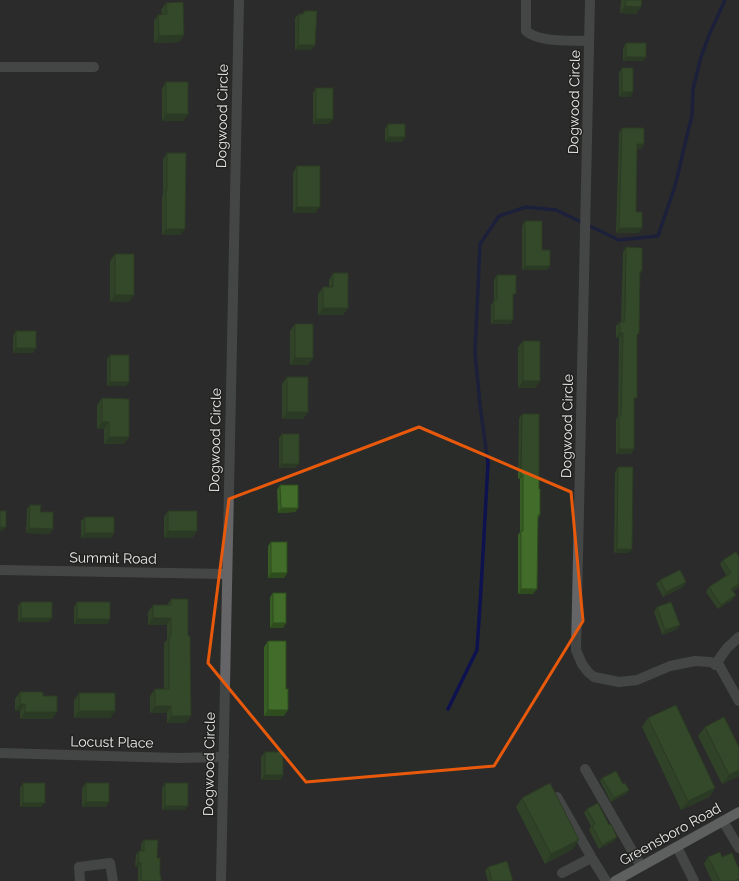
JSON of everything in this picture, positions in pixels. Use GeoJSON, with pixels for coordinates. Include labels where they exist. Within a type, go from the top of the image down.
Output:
{"type":"FeatureCollection","features":[{"type":"Feature","properties":{"kind":"main road","name":"Greensboro Road"},"geometry":{"type":"LineString","coordinates":[[615,881],[739,812]]}},
{"type":"Feature","properties":{"kind":"street","name":"Dogwood Circle"},"geometry":{"type":"LineString","coordinates":[[221,881],[226,574],[239,0]]}},
{"type":"Feature","properties":{"kind":"street"},"geometry":{"type":"LineString","coordinates":[[526,0],[526,31],[532,36],[549,39],[589,41]]}},
{"type":"Feature","properties":{"kind":"street","name":"Dogwood Circle"},"geometry":{"type":"LineString","coordinates":[[590,0],[576,650],[582,664],[594,677],[618,682],[637,680],[670,666],[695,661],[710,662],[715,665]]}},
{"type":"Feature","properties":{"kind":"street"},"geometry":{"type":"LineString","coordinates":[[0,67],[94,67]]}},
{"type":"Feature","properties":{"kind":"street","name":"Summit Road"},"geometry":{"type":"LineString","coordinates":[[0,570],[226,574]]}},
{"type":"Feature","properties":{"kind":"street"},"geometry":{"type":"LineString","coordinates":[[739,638],[727,648],[715,665],[719,665],[739,701]]}},
{"type":"Feature","properties":{"kind":"street","name":"Locust Place"},"geometry":{"type":"LineString","coordinates":[[0,753],[177,758],[224,757]]}},
{"type":"Feature","properties":{"kind":"street"},"geometry":{"type":"LineString","coordinates":[[585,769],[641,866]]}},
{"type":"Feature","properties":{"kind":"street"},"geometry":{"type":"LineString","coordinates":[[554,793],[606,881]]}},
{"type":"Feature","properties":{"kind":"street"},"geometry":{"type":"LineString","coordinates":[[723,821],[739,848]]}},
{"type":"Feature","properties":{"kind":"street"},"geometry":{"type":"LineString","coordinates":[[677,846],[694,881]]}},
{"type":"Feature","properties":{"kind":"street"},"geometry":{"type":"LineString","coordinates":[[562,873],[589,859],[593,860]]}},
{"type":"Feature","properties":{"kind":"street"},"geometry":{"type":"LineString","coordinates":[[80,881],[79,867],[110,863],[113,881]]}},
{"type":"Feature","properties":{"kind":"highlighted area"},"geometry":{"type":"Polygon","coordinates":[[[419,427],[571,492],[583,621],[494,766],[306,782],[208,663],[229,499],[419,427]]]}},
{"type":"Feature","properties":{"kind":"building"},"geometry":{"type":"Polygon","coordinates":[[[626,0],[642,0],[641,7],[625,6],[626,0]]]}},
{"type":"Feature","properties":{"kind":"building"},"geometry":{"type":"Polygon","coordinates":[[[183,2],[184,35],[159,36],[158,15],[167,14],[166,3],[183,2]]]}},
{"type":"Feature","properties":{"kind":"building"},"geometry":{"type":"Polygon","coordinates":[[[304,11],[317,11],[315,45],[298,45],[299,14],[304,14],[304,11]]]}},
{"type":"Feature","properties":{"kind":"building"},"geometry":{"type":"Polygon","coordinates":[[[626,43],[646,43],[646,57],[626,57],[626,43]]]}},
{"type":"Feature","properties":{"kind":"building"},"geometry":{"type":"Polygon","coordinates":[[[622,68],[633,68],[633,92],[622,92],[622,68]]]}},
{"type":"Feature","properties":{"kind":"building"},"geometry":{"type":"Polygon","coordinates":[[[166,82],[188,82],[188,114],[166,114],[166,82]]]}},
{"type":"Feature","properties":{"kind":"building"},"geometry":{"type":"Polygon","coordinates":[[[316,88],[333,88],[333,119],[316,119],[316,88]]]}},
{"type":"Feature","properties":{"kind":"building"},"geometry":{"type":"Polygon","coordinates":[[[388,124],[405,124],[405,137],[388,137],[388,124]]]}},
{"type":"Feature","properties":{"kind":"building"},"geometry":{"type":"Polygon","coordinates":[[[622,128],[644,128],[644,144],[637,144],[636,212],[642,212],[642,228],[619,228],[622,128]]]}},
{"type":"Feature","properties":{"kind":"building"},"geometry":{"type":"Polygon","coordinates":[[[167,153],[186,153],[185,229],[166,229],[167,153]]]}},
{"type":"Feature","properties":{"kind":"building"},"geometry":{"type":"Polygon","coordinates":[[[297,166],[320,166],[320,207],[297,207],[297,166]]]}},
{"type":"Feature","properties":{"kind":"building"},"geometry":{"type":"Polygon","coordinates":[[[525,221],[542,221],[542,250],[550,250],[550,266],[525,266],[525,221]]]}},
{"type":"Feature","properties":{"kind":"building"},"geometry":{"type":"Polygon","coordinates":[[[626,247],[642,248],[639,334],[637,334],[637,398],[634,398],[634,449],[619,449],[623,333],[620,333],[620,322],[624,322],[625,311],[626,247]]]}},
{"type":"Feature","properties":{"kind":"building"},"geometry":{"type":"Polygon","coordinates":[[[115,254],[134,254],[134,295],[115,295],[115,254]]]}},
{"type":"Feature","properties":{"kind":"building"},"geometry":{"type":"Polygon","coordinates":[[[333,273],[348,273],[348,308],[323,308],[323,287],[333,287],[333,273]]]}},
{"type":"Feature","properties":{"kind":"building"},"geometry":{"type":"Polygon","coordinates":[[[497,275],[516,275],[516,294],[513,294],[513,320],[494,320],[494,300],[497,300],[497,275]]]}},
{"type":"Feature","properties":{"kind":"building"},"geometry":{"type":"Polygon","coordinates":[[[295,324],[313,324],[313,358],[295,358],[295,324]]]}},
{"type":"Feature","properties":{"kind":"building"},"geometry":{"type":"Polygon","coordinates":[[[16,331],[36,331],[36,348],[16,348],[16,331]]]}},
{"type":"Feature","properties":{"kind":"building"},"geometry":{"type":"Polygon","coordinates":[[[523,341],[540,341],[540,381],[523,381],[523,341]]]}},
{"type":"Feature","properties":{"kind":"building"},"geometry":{"type":"Polygon","coordinates":[[[110,355],[129,355],[129,382],[110,382],[110,355]]]}},
{"type":"Feature","properties":{"kind":"building"},"geometry":{"type":"Polygon","coordinates":[[[287,377],[308,377],[308,412],[287,412],[287,377]]]}},
{"type":"Feature","properties":{"kind":"building"},"geometry":{"type":"Polygon","coordinates":[[[102,398],[129,399],[129,437],[109,437],[109,422],[102,422],[102,398]]]}},
{"type":"Feature","properties":{"kind":"building"},"geometry":{"type":"Polygon","coordinates":[[[522,414],[539,414],[540,515],[538,515],[537,589],[521,589],[521,531],[523,531],[523,475],[521,475],[522,414]]]}},
{"type":"Feature","properties":{"kind":"building"},"geometry":{"type":"Polygon","coordinates":[[[282,434],[299,434],[299,464],[282,464],[282,434]]]}},
{"type":"Feature","properties":{"kind":"building"},"geometry":{"type":"Polygon","coordinates":[[[618,467],[633,467],[632,549],[617,549],[618,467]]]}},
{"type":"Feature","properties":{"kind":"building"},"geometry":{"type":"Polygon","coordinates":[[[280,485],[298,485],[298,508],[281,508],[280,485]]]}},
{"type":"Feature","properties":{"kind":"building"},"geometry":{"type":"Polygon","coordinates":[[[30,505],[41,505],[40,512],[53,512],[53,529],[29,528],[30,505]]]}},
{"type":"Feature","properties":{"kind":"building"},"geometry":{"type":"Polygon","coordinates":[[[0,511],[6,511],[6,527],[0,527],[0,511]]]}},
{"type":"Feature","properties":{"kind":"building"},"geometry":{"type":"Polygon","coordinates":[[[168,511],[197,511],[197,531],[168,531],[168,511]]]}},
{"type":"Feature","properties":{"kind":"building"},"geometry":{"type":"Polygon","coordinates":[[[85,517],[114,517],[114,533],[85,533],[85,517]]]}},
{"type":"Feature","properties":{"kind":"building"},"geometry":{"type":"Polygon","coordinates":[[[271,542],[287,542],[287,573],[271,573],[271,542]]]}},
{"type":"Feature","properties":{"kind":"building"},"geometry":{"type":"Polygon","coordinates":[[[736,552],[739,557],[739,584],[731,589],[736,595],[721,605],[709,587],[731,573],[723,560],[736,552]]]}},
{"type":"Feature","properties":{"kind":"building"},"geometry":{"type":"Polygon","coordinates":[[[680,570],[686,582],[666,592],[660,580],[680,570]]]}},
{"type":"Feature","properties":{"kind":"building"},"geometry":{"type":"Polygon","coordinates":[[[273,593],[286,593],[286,623],[273,623],[273,593]]]}},
{"type":"Feature","properties":{"kind":"building"},"geometry":{"type":"Polygon","coordinates":[[[171,599],[188,599],[191,716],[171,716],[171,706],[155,706],[155,689],[169,689],[169,636],[171,636],[171,618],[153,618],[153,605],[171,605],[171,599]]]}},
{"type":"Feature","properties":{"kind":"building"},"geometry":{"type":"Polygon","coordinates":[[[21,602],[52,602],[52,618],[21,618],[21,602]]]}},
{"type":"Feature","properties":{"kind":"building"},"geometry":{"type":"Polygon","coordinates":[[[77,602],[110,602],[110,619],[77,619],[77,602]]]}},
{"type":"Feature","properties":{"kind":"building"},"geometry":{"type":"Polygon","coordinates":[[[671,602],[680,625],[665,630],[657,607],[671,602]]]}},
{"type":"Feature","properties":{"kind":"building"},"geometry":{"type":"Polygon","coordinates":[[[268,641],[286,641],[286,689],[288,689],[288,710],[268,710],[268,641]]]}},
{"type":"Feature","properties":{"kind":"building"},"geometry":{"type":"Polygon","coordinates":[[[20,692],[43,692],[43,696],[57,696],[57,712],[25,712],[25,704],[20,704],[20,692]]]}},
{"type":"Feature","properties":{"kind":"building"},"geometry":{"type":"Polygon","coordinates":[[[79,693],[115,693],[115,711],[79,711],[79,693]]]}},
{"type":"Feature","properties":{"kind":"building"},"geometry":{"type":"Polygon","coordinates":[[[676,705],[715,788],[688,801],[648,718],[676,705]]]}},
{"type":"Feature","properties":{"kind":"building"},"geometry":{"type":"Polygon","coordinates":[[[724,717],[739,747],[739,770],[729,775],[705,727],[724,717]]]}},
{"type":"Feature","properties":{"kind":"building"},"geometry":{"type":"Polygon","coordinates":[[[265,752],[283,752],[283,775],[265,775],[265,752]]]}},
{"type":"Feature","properties":{"kind":"building"},"geometry":{"type":"Polygon","coordinates":[[[616,771],[623,784],[625,783],[629,790],[614,798],[602,778],[616,771]]]}},
{"type":"Feature","properties":{"kind":"building"},"geometry":{"type":"Polygon","coordinates":[[[23,783],[45,783],[45,803],[23,803],[23,783]]]}},
{"type":"Feature","properties":{"kind":"building"},"geometry":{"type":"Polygon","coordinates":[[[86,783],[109,783],[109,802],[86,802],[86,783]]]}},
{"type":"Feature","properties":{"kind":"building"},"geometry":{"type":"Polygon","coordinates":[[[165,783],[188,783],[188,806],[165,806],[165,783]]]}},
{"type":"Feature","properties":{"kind":"building"},"geometry":{"type":"Polygon","coordinates":[[[550,783],[579,840],[551,854],[522,798],[550,783]]]}},
{"type":"Feature","properties":{"kind":"building"},"geometry":{"type":"Polygon","coordinates":[[[598,803],[617,837],[602,845],[592,826],[595,824],[587,809],[598,803]]]}},
{"type":"Feature","properties":{"kind":"building"},"geometry":{"type":"Polygon","coordinates":[[[144,840],[158,840],[157,858],[160,858],[161,881],[141,881],[141,863],[138,862],[139,851],[144,851],[144,840]]]}},
{"type":"Feature","properties":{"kind":"building"},"geometry":{"type":"Polygon","coordinates":[[[720,852],[722,857],[732,853],[739,869],[739,879],[734,881],[720,881],[708,857],[720,852]]]}},
{"type":"Feature","properties":{"kind":"building"},"geometry":{"type":"Polygon","coordinates":[[[507,861],[513,881],[492,881],[488,867],[507,861]]]}},
{"type":"Feature","properties":{"kind":"waterway"},"geometry":{"type":"LineString","coordinates":[[448,709],[477,650],[488,463],[475,352],[480,244],[499,216],[526,207],[556,210],[619,240],[658,236],[675,186],[692,115],[693,89],[701,57],[725,0]]}}]}
